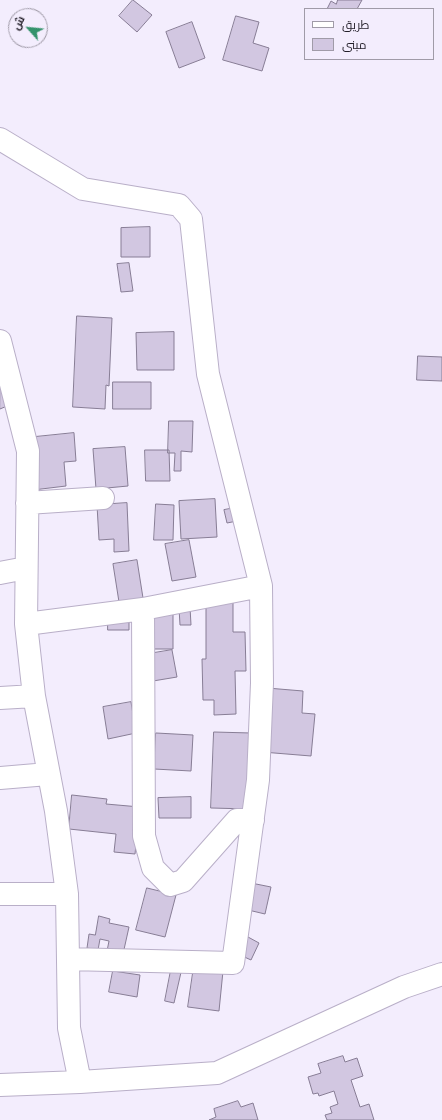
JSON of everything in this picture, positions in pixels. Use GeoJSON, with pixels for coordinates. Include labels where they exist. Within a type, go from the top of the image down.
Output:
{"type":"FeatureCollection","features":[{"type":"Feature","properties":{"kind":"street"},"geometry":{"type":"LineString","coordinates":[[0,139],[84,189],[179,205],[191,219],[208,374],[261,586],[262,683],[258,780],[234,963],[68,959]]}},
{"type":"Feature","properties":{"kind":"street"},"geometry":{"type":"LineString","coordinates":[[0,341],[28,451],[26,624],[34,696],[56,811],[67,894],[69,1028],[80,1082]]}},
{"type":"Feature","properties":{"kind":"street"},"geometry":{"type":"LineString","coordinates":[[27,503],[103,498]]}},
{"type":"Feature","properties":{"kind":"street"},"geometry":{"type":"LineString","coordinates":[[0,573],[26,568]]}},
{"type":"Feature","properties":{"kind":"street"},"geometry":{"type":"LineString","coordinates":[[26,624],[144,609],[261,586]]}},
{"type":"Feature","properties":{"kind":"street"},"geometry":{"type":"LineString","coordinates":[[144,609],[144,836],[153,868],[170,885],[183,881],[237,820],[252,820]]}},
{"type":"Feature","properties":{"kind":"street"},"geometry":{"type":"LineString","coordinates":[[0,698],[34,696]]}},
{"type":"Feature","properties":{"kind":"street"},"geometry":{"type":"LineString","coordinates":[[0,778],[48,774]]}},
{"type":"Feature","properties":{"kind":"street"},"geometry":{"type":"LineString","coordinates":[[0,894],[67,894]]}},
{"type":"Feature","properties":{"kind":"street"},"geometry":{"type":"LineString","coordinates":[[0,1085],[80,1082],[217,1073],[404,987],[442,974]]}},
{"type":"Feature","properties":{"kind":"building"},"geometry":{"type":"Polygon","coordinates":[[[133,0],[152,15],[137,32],[119,16],[133,0]]]}},
{"type":"Feature","properties":{"kind":"building"},"geometry":{"type":"Polygon","coordinates":[[[338,0],[362,0],[358,8],[328,8],[331,1],[336,4],[338,0]]]}},
{"type":"Feature","properties":{"kind":"building"},"geometry":{"type":"Polygon","coordinates":[[[236,16],[259,22],[253,43],[269,48],[262,71],[223,60],[236,16]]]}},
{"type":"Feature","properties":{"kind":"building"},"geometry":{"type":"Polygon","coordinates":[[[192,22],[205,58],[179,68],[166,32],[192,22]]]}},
{"type":"Feature","properties":{"kind":"building"},"geometry":{"type":"Polygon","coordinates":[[[150,227],[150,257],[121,257],[121,228],[150,227]]]}},
{"type":"Feature","properties":{"kind":"building"},"geometry":{"type":"Polygon","coordinates":[[[129,263],[133,291],[121,292],[117,264],[129,263]]]}},
{"type":"Feature","properties":{"kind":"building"},"geometry":{"type":"Polygon","coordinates":[[[77,316],[112,318],[109,386],[106,385],[105,409],[73,407],[77,316]]]}},
{"type":"Feature","properties":{"kind":"building"},"geometry":{"type":"Polygon","coordinates":[[[174,332],[174,370],[137,370],[136,333],[174,332]]]}},
{"type":"Feature","properties":{"kind":"building"},"geometry":{"type":"Polygon","coordinates":[[[418,356],[442,357],[442,381],[417,380],[418,356]]]}},
{"type":"Feature","properties":{"kind":"building"},"geometry":{"type":"Polygon","coordinates":[[[0,372],[14,403],[0,409],[0,372]]]}},
{"type":"Feature","properties":{"kind":"building"},"geometry":{"type":"Polygon","coordinates":[[[113,382],[151,382],[151,409],[113,409],[113,382]]]}},
{"type":"Feature","properties":{"kind":"building"},"geometry":{"type":"Polygon","coordinates":[[[169,421],[193,421],[192,452],[181,451],[181,471],[174,471],[175,453],[168,453],[169,421]]]}},
{"type":"Feature","properties":{"kind":"building"},"geometry":{"type":"Polygon","coordinates":[[[74,433],[76,461],[64,462],[66,486],[33,490],[35,437],[74,433]]]}},
{"type":"Feature","properties":{"kind":"building"},"geometry":{"type":"Polygon","coordinates":[[[125,447],[128,486],[96,489],[93,449],[125,447]]]}},
{"type":"Feature","properties":{"kind":"building"},"geometry":{"type":"Polygon","coordinates":[[[145,450],[169,450],[170,481],[146,481],[145,450]]]}},
{"type":"Feature","properties":{"kind":"building"},"geometry":{"type":"Polygon","coordinates":[[[215,499],[217,537],[181,539],[179,501],[215,499]]]}},
{"type":"Feature","properties":{"kind":"building"},"geometry":{"type":"Polygon","coordinates":[[[127,503],[129,551],[114,552],[114,539],[99,540],[97,505],[127,503]]]}},
{"type":"Feature","properties":{"kind":"building"},"geometry":{"type":"Polygon","coordinates":[[[156,504],[174,505],[173,540],[154,540],[156,504]]]}},
{"type":"Feature","properties":{"kind":"building"},"geometry":{"type":"Polygon","coordinates":[[[235,508],[237,521],[227,523],[224,510],[235,508]]]}},
{"type":"Feature","properties":{"kind":"building"},"geometry":{"type":"Polygon","coordinates":[[[189,540],[196,577],[172,581],[165,544],[189,540]]]}},
{"type":"Feature","properties":{"kind":"building"},"geometry":{"type":"Polygon","coordinates":[[[137,560],[143,598],[119,602],[113,564],[137,560]]]}},
{"type":"Feature","properties":{"kind":"building"},"geometry":{"type":"Polygon","coordinates":[[[233,601],[233,632],[245,632],[246,671],[235,671],[236,714],[214,715],[214,700],[203,700],[202,659],[206,659],[206,602],[233,601]]]}},
{"type":"Feature","properties":{"kind":"building"},"geometry":{"type":"Polygon","coordinates":[[[190,607],[191,625],[180,625],[179,608],[190,607]]]}},
{"type":"Feature","properties":{"kind":"building"},"geometry":{"type":"Polygon","coordinates":[[[149,614],[173,614],[173,649],[149,649],[149,614]]]}},
{"type":"Feature","properties":{"kind":"building"},"geometry":{"type":"Polygon","coordinates":[[[108,617],[129,617],[129,630],[108,630],[108,617]]]}},
{"type":"Feature","properties":{"kind":"building"},"geometry":{"type":"Polygon","coordinates":[[[172,650],[177,677],[153,681],[148,654],[172,650]]]}},
{"type":"Feature","properties":{"kind":"building"},"geometry":{"type":"Polygon","coordinates":[[[267,688],[303,691],[302,713],[315,714],[311,756],[262,752],[267,688]]]}},
{"type":"Feature","properties":{"kind":"building"},"geometry":{"type":"Polygon","coordinates":[[[131,702],[136,733],[108,739],[103,707],[131,702]]]}},
{"type":"Feature","properties":{"kind":"building"},"geometry":{"type":"Polygon","coordinates":[[[214,732],[251,733],[249,809],[211,808],[214,732]]]}},
{"type":"Feature","properties":{"kind":"building"},"geometry":{"type":"Polygon","coordinates":[[[156,733],[193,735],[191,771],[154,769],[156,733]]]}},
{"type":"Feature","properties":{"kind":"building"},"geometry":{"type":"Polygon","coordinates":[[[72,795],[107,799],[106,804],[140,807],[135,854],[114,852],[116,834],[69,829],[72,795]]]}},
{"type":"Feature","properties":{"kind":"building"},"geometry":{"type":"Polygon","coordinates":[[[191,797],[191,818],[159,818],[158,798],[191,797]]]}},
{"type":"Feature","properties":{"kind":"building"},"geometry":{"type":"Polygon","coordinates":[[[251,883],[271,887],[265,914],[244,909],[251,883]]]}},
{"type":"Feature","properties":{"kind":"building"},"geometry":{"type":"Polygon","coordinates":[[[147,888],[176,895],[165,937],[136,930],[147,888]]]}},
{"type":"Feature","properties":{"kind":"building"},"geometry":{"type":"Polygon","coordinates":[[[99,916],[110,919],[109,923],[129,927],[123,954],[107,951],[109,941],[100,939],[98,950],[87,948],[89,934],[95,935],[99,916]]]}},
{"type":"Feature","properties":{"kind":"building"},"geometry":{"type":"Polygon","coordinates":[[[248,937],[259,943],[251,960],[240,955],[248,937]]]}},
{"type":"Feature","properties":{"kind":"building"},"geometry":{"type":"Polygon","coordinates":[[[172,965],[182,968],[174,1003],[165,1001],[172,965]]]}},
{"type":"Feature","properties":{"kind":"building"},"geometry":{"type":"Polygon","coordinates":[[[194,966],[223,971],[219,1011],[188,1007],[194,966]]]}},
{"type":"Feature","properties":{"kind":"building"},"geometry":{"type":"Polygon","coordinates":[[[113,971],[140,975],[137,997],[109,992],[113,971]]]}},
{"type":"Feature","properties":{"kind":"building"},"geometry":{"type":"Polygon","coordinates":[[[343,1056],[345,1062],[357,1058],[363,1076],[351,1080],[360,1107],[369,1104],[374,1120],[327,1120],[325,1115],[332,1113],[330,1107],[338,1104],[334,1091],[319,1096],[318,1093],[313,1094],[308,1077],[321,1073],[318,1064],[343,1056]]]}},
{"type":"Feature","properties":{"kind":"building"},"geometry":{"type":"Polygon","coordinates":[[[238,1101],[241,1107],[253,1103],[258,1120],[209,1120],[216,1117],[214,1109],[238,1101]]]}}]}
